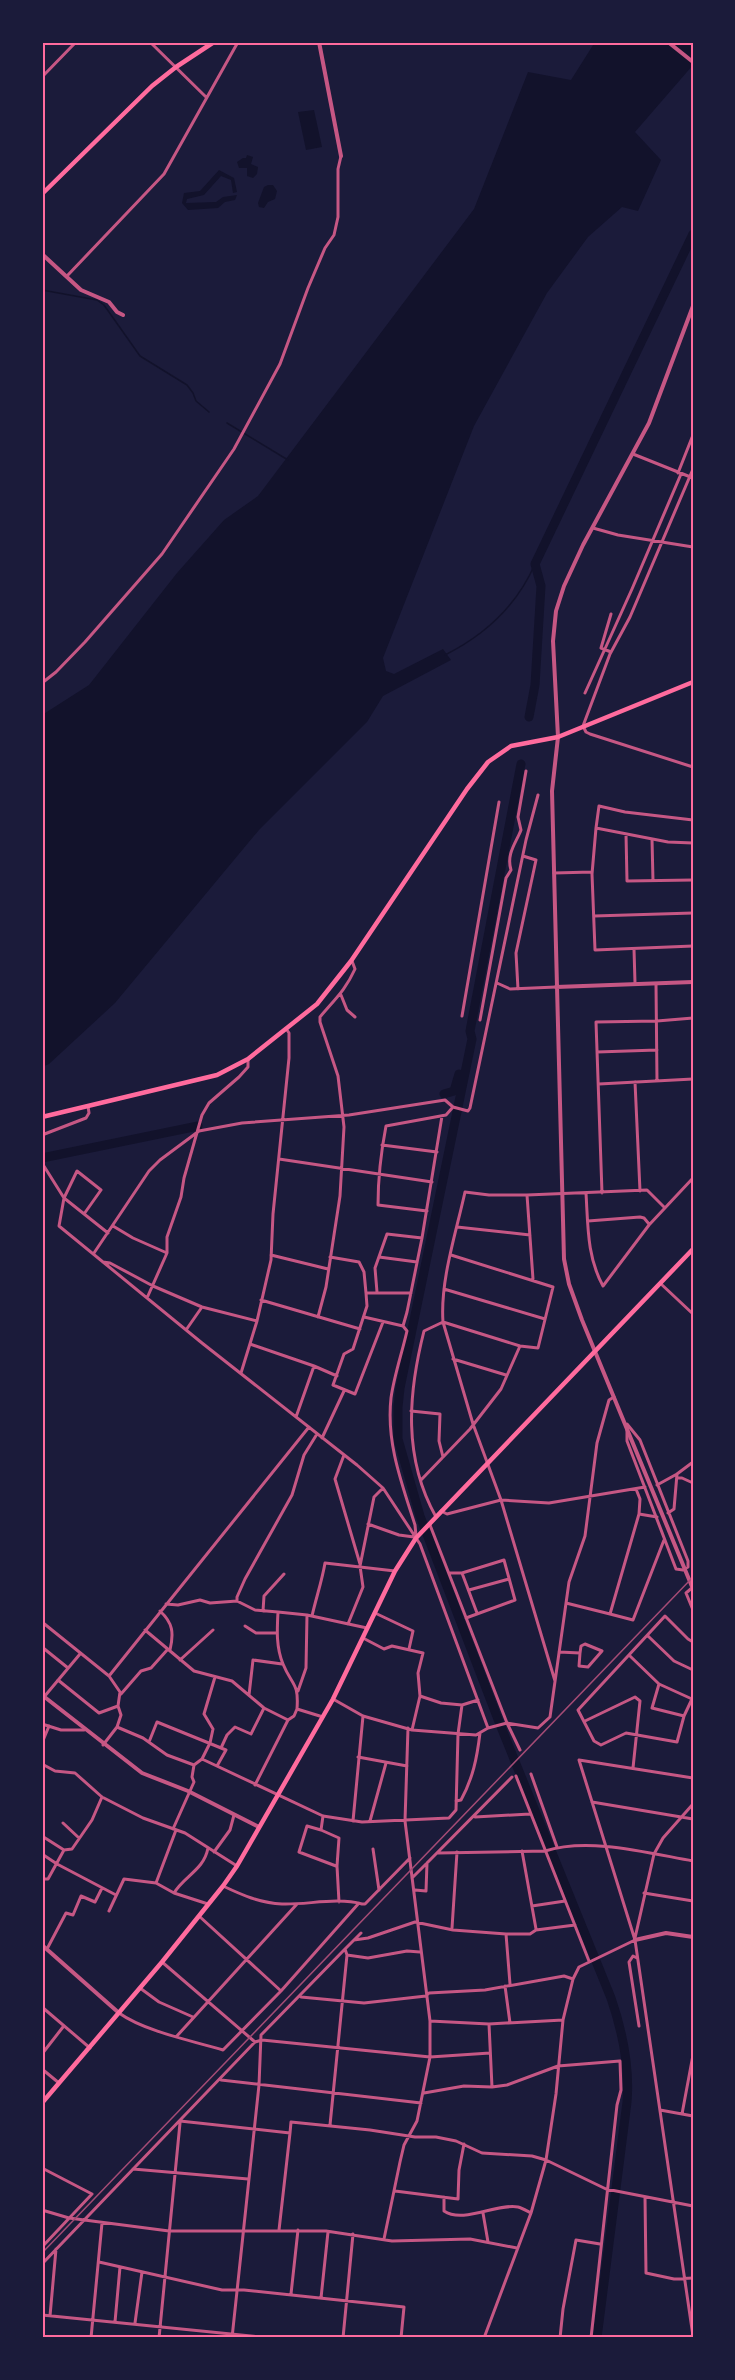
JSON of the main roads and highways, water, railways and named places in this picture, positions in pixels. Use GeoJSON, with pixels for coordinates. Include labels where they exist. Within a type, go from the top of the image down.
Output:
{"type":"FeatureCollection","features":[{"type":"Feature","properties":{"kind":"main road"},"geometry":{"type":"LineString","coordinates":[[42,194],[144,94],[176,67],[214,42]]}},
{"type":"Feature","properties":{"kind":"main road"},"geometry":{"type":"LineString","coordinates":[[42,1117],[217,1075],[249,1059],[317,1004],[351,961],[467,789],[488,762],[511,746],[558,737],[693,682]]}},
{"type":"Feature","properties":{"kind":"main road"},"geometry":{"type":"LineString","coordinates":[[42,2103],[162,1962],[237,1866],[323,1718],[395,1571],[416,1538],[693,1249]]}},
{"type":"Feature","properties":{"kind":"waterway"},"geometry":{"type":"LineString","coordinates":[[529,717],[535,685],[541,586],[535,564],[693,234]]}},
{"type":"Feature","properties":{"kind":"waterway"},"geometry":{"type":"LineString","coordinates":[[42,290],[97,300],[104,305],[140,356],[187,385],[196,401],[209,412]]}},
{"type":"Feature","properties":{"kind":"waterway"},"geometry":{"type":"LineString","coordinates":[[227,423],[288,460]]}},
{"type":"Feature","properties":{"kind":"waterway"},"geometry":{"type":"LineString","coordinates":[[445,655],[473,638],[509,606],[528,579],[535,564]]}},
{"type":"Feature","properties":{"kind":"waterway"},"geometry":{"type":"LineString","coordinates":[[521,764],[470,1031],[472,1039],[400,1388],[398,1439],[420,1516],[499,1722],[611,1998],[622,2037],[627,2075],[627,2102],[597,2338]]}},
{"type":"Feature","properties":{"kind":"waterway"},"geometry":{"type":"LineString","coordinates":[[444,1094],[454,1091],[459,1074]]}},
{"type":"Feature","properties":{"kind":"waterway"},"geometry":{"type":"LineString","coordinates":[[42,1158],[198,1126]]}},
{"type":"Feature","properties":{"kind":"railway"},"geometry":{"type":"LineString","coordinates":[[42,2253],[693,1577]]}}]}
